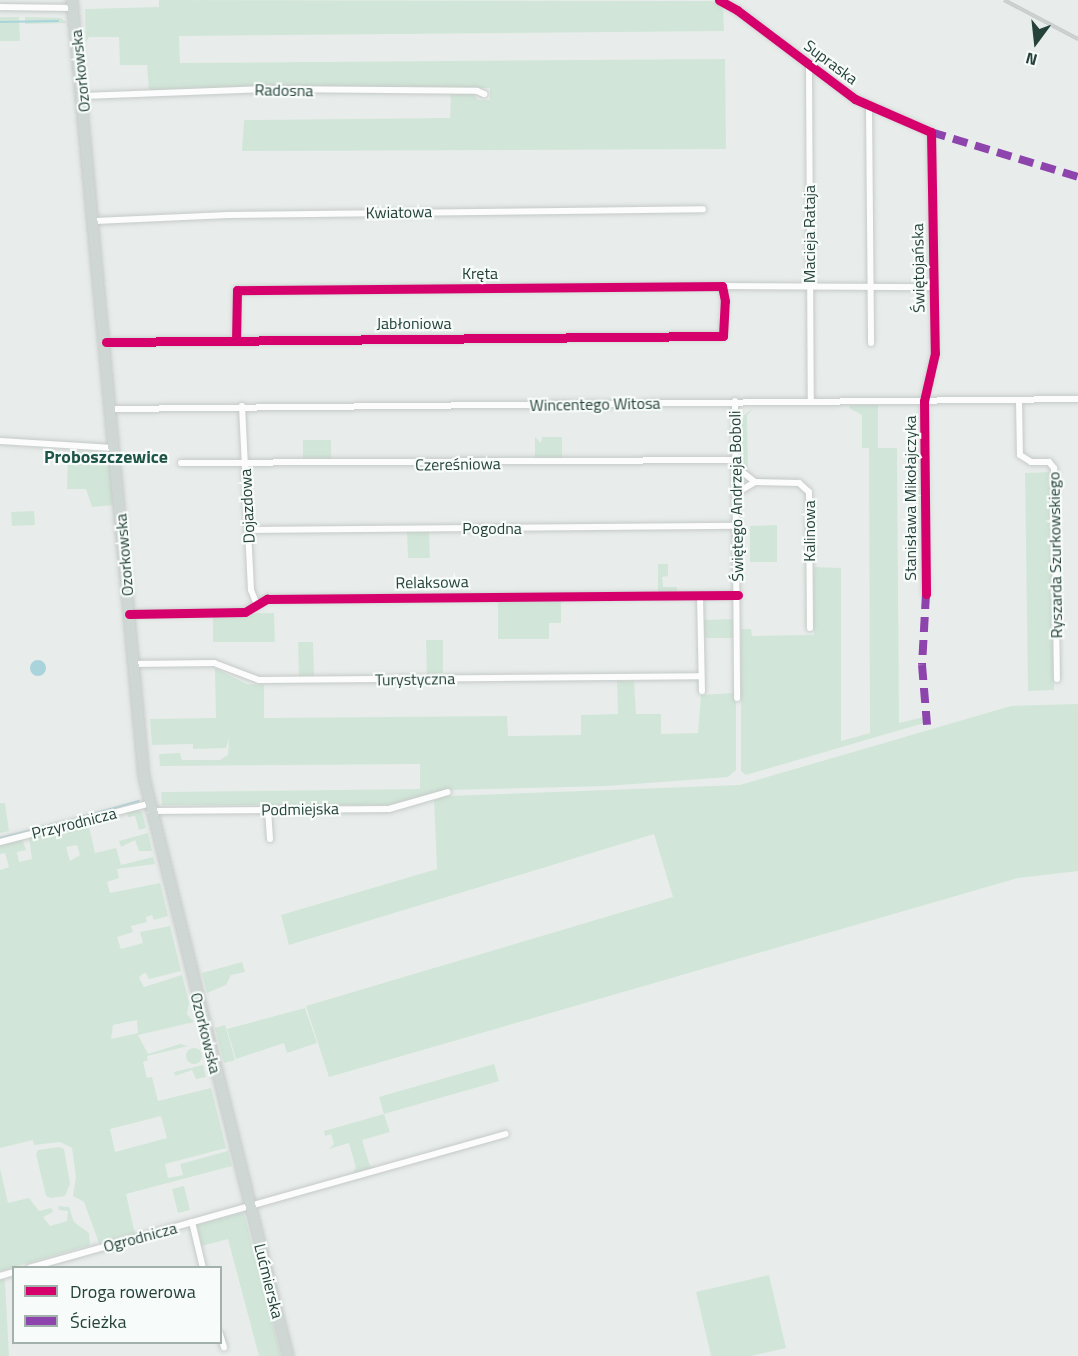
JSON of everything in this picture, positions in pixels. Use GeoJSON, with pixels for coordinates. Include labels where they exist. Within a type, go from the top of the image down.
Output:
{"type":"FeatureCollection","features":[{"type":"Feature","properties":{"kind":"main road","name":"Ozorkowska"},"geometry":{"type":"LineString","coordinates":[[73,4],[95,221],[133,664],[149,807],[250,1207]]}},
{"type":"Feature","properties":{"kind":"main road","name":"Lućmierska"},"geometry":{"type":"LineString","coordinates":[[250,1207],[288,1356]]}},
{"type":"Feature","properties":{"kind":"street","name":"Supraska"},"geometry":{"type":"LineString","coordinates":[[720,1],[869,107],[931,132]]}},
{"type":"Feature","properties":{"kind":"street"},"geometry":{"type":"LineString","coordinates":[[0,6],[73,4]]}},
{"type":"Feature","properties":{"kind":"street","name":"Macieja Rataja"},"geometry":{"type":"LineString","coordinates":[[809,66],[811,401]]}},
{"type":"Feature","properties":{"kind":"street","name":"Radosna"},"geometry":{"type":"LineString","coordinates":[[82,96],[258,89],[477,91],[484,94]]}},
{"type":"Feature","properties":{"kind":"street"},"geometry":{"type":"LineString","coordinates":[[869,107],[871,343]]}},
{"type":"Feature","properties":{"kind":"street","name":"Świętojańska"},"geometry":{"type":"LineString","coordinates":[[924,401],[935,353],[931,132]]}},
{"type":"Feature","properties":{"kind":"street","name":"Kwiatowa"},"geometry":{"type":"LineString","coordinates":[[95,221],[218,215],[703,209]]}},
{"type":"Feature","properties":{"kind":"street"},"geometry":{"type":"LineString","coordinates":[[722,286],[934,287]]}},
{"type":"Feature","properties":{"kind":"street","name":"Jabłoniowa"},"geometry":{"type":"LineString","coordinates":[[106,342],[723,336],[722,286]]}},
{"type":"Feature","properties":{"kind":"street","name":"Kręta"},"geometry":{"type":"LineString","coordinates":[[236,340],[237,290],[722,286]]}},
{"type":"Feature","properties":{"kind":"street","name":"Wincentego Witosa"},"geometry":{"type":"LineString","coordinates":[[111,410],[242,406],[1078,399]]}},
{"type":"Feature","properties":{"kind":"street","name":"Ryszarda Szurkowskiego"},"geometry":{"type":"LineString","coordinates":[[1019,400],[1022,458],[1049,462],[1054,468],[1057,679]]}},
{"type":"Feature","properties":{"kind":"street","name":"Świętego Andrzeja Boboli"},"geometry":{"type":"LineString","coordinates":[[735,401],[737,698]]}},
{"type":"Feature","properties":{"kind":"street","name":"Stanisława Mikołajczyka"},"geometry":{"type":"LineString","coordinates":[[924,401],[926,594]]}},
{"type":"Feature","properties":{"kind":"street","name":"Dojazdowa"},"geometry":{"type":"LineString","coordinates":[[242,406],[251,590],[257,605]]}},
{"type":"Feature","properties":{"kind":"street"},"geometry":{"type":"LineString","coordinates":[[0,441],[115,448]]}},
{"type":"Feature","properties":{"kind":"street","name":"Czereśniowa"},"geometry":{"type":"LineString","coordinates":[[181,464],[736,464]]}},
{"type":"Feature","properties":{"kind":"street"},"geometry":{"type":"LineString","coordinates":[[735,494],[755,482],[736,464]]}},
{"type":"Feature","properties":{"kind":"street","name":"Kalinowa"},"geometry":{"type":"LineString","coordinates":[[755,482],[799,483],[810,492],[810,628]]}},
{"type":"Feature","properties":{"kind":"street","name":"Pogodna"},"geometry":{"type":"LineString","coordinates":[[249,530],[736,526]]}},
{"type":"Feature","properties":{"kind":"street"},"geometry":{"type":"LineString","coordinates":[[700,596],[702,691]]}},
{"type":"Feature","properties":{"kind":"street","name":"Relaksowa"},"geometry":{"type":"LineString","coordinates":[[129,614],[244,612],[267,599],[738,596]]}},
{"type":"Feature","properties":{"kind":"street","name":"Turystyczna"},"geometry":{"type":"LineString","coordinates":[[133,664],[214,663],[259,680],[700,675]]}},
{"type":"Feature","properties":{"kind":"street","name":"Podmiejska"},"geometry":{"type":"LineString","coordinates":[[149,807],[268,810],[389,808],[448,792]]}},
{"type":"Feature","properties":{"kind":"street","name":"Przyrodnicza"},"geometry":{"type":"LineString","coordinates":[[0,842],[149,807]]}},
{"type":"Feature","properties":{"kind":"street"},"geometry":{"type":"LineString","coordinates":[[268,810],[270,838]]}},
{"type":"Feature","properties":{"kind":"street","name":"Ogrodnicza"},"geometry":{"type":"LineString","coordinates":[[37,1266],[505,1134]]}},
{"type":"Feature","properties":{"kind":"street"},"geometry":{"type":"LineString","coordinates":[[192,1222],[203,1266]]}},
{"type":"Feature","properties":{"kind":"street"},"geometry":{"type":"LineString","coordinates":[[222,1340],[224,1347]]}},
{"type":"Feature","properties":{"kind":"green space"},"geometry":{"type":"Polygon","coordinates":[[[159,0],[711,1],[723,6],[724,31],[179,36],[180,63],[725,59],[726,149],[242,151],[244,120],[450,118],[451,94],[473,94],[478,100],[490,100],[490,88],[267,86],[149,90],[147,65],[120,65],[119,37],[89,37],[86,42],[85,9],[159,7],[159,0]]]}},
{"type":"Feature","properties":{"kind":"green space"},"geometry":{"type":"Polygon","coordinates":[[[0,17],[19,17],[20,41],[0,41],[0,17]]]}},
{"type":"Feature","properties":{"kind":"green space"},"geometry":{"type":"Polygon","coordinates":[[[25,17],[61,18],[67,23],[25,24],[25,17]]]}},
{"type":"Feature","properties":{"kind":"green space"},"geometry":{"type":"Polygon","coordinates":[[[850,405],[878,405],[878,448],[897,448],[899,723],[924,717],[924,723],[746,775],[741,771],[741,629],[751,629],[752,636],[814,635],[814,567],[841,568],[841,741],[870,733],[869,448],[862,448],[862,415],[849,408],[850,405]]]}},
{"type":"Feature","properties":{"kind":"green space"},"geometry":{"type":"Polygon","coordinates":[[[753,409],[747,415],[748,472],[754,478],[797,479],[754,479],[742,468],[740,428],[744,415],[753,409]]]}},
{"type":"Feature","properties":{"kind":"green space"},"geometry":{"type":"Polygon","coordinates":[[[535,437],[541,443],[542,437],[562,437],[562,458],[535,458],[535,437]]]}},
{"type":"Feature","properties":{"kind":"green space"},"geometry":{"type":"Polygon","coordinates":[[[303,440],[331,440],[331,460],[303,460],[303,440]]]}},
{"type":"Feature","properties":{"kind":"green space"},"geometry":{"type":"Polygon","coordinates":[[[71,451],[109,454],[113,505],[92,507],[86,489],[67,489],[68,453],[71,451]]]}},
{"type":"Feature","properties":{"kind":"green space"},"geometry":{"type":"Polygon","coordinates":[[[1052,472],[1054,690],[1028,691],[1025,473],[1052,472]]]}},
{"type":"Feature","properties":{"kind":"green space"},"geometry":{"type":"Polygon","coordinates":[[[34,511],[35,525],[12,526],[11,512],[34,511]]]}},
{"type":"Feature","properties":{"kind":"green space"},"geometry":{"type":"Polygon","coordinates":[[[777,525],[777,562],[750,562],[750,526],[777,525]]]}},
{"type":"Feature","properties":{"kind":"green space"},"geometry":{"type":"Polygon","coordinates":[[[407,531],[429,531],[430,558],[408,558],[407,531]]]}},
{"type":"Feature","properties":{"kind":"green space"},"geometry":{"type":"Polygon","coordinates":[[[658,564],[668,564],[668,576],[662,577],[663,587],[677,587],[677,592],[658,592],[658,564]]]}},
{"type":"Feature","properties":{"kind":"green space"},"geometry":{"type":"Polygon","coordinates":[[[561,600],[561,623],[549,623],[549,639],[498,639],[498,601],[561,600]]]}},
{"type":"Feature","properties":{"kind":"green space"},"geometry":{"type":"Polygon","coordinates":[[[274,613],[275,642],[213,642],[213,614],[274,613]]]}},
{"type":"Feature","properties":{"kind":"green space"},"geometry":{"type":"Polygon","coordinates":[[[733,619],[736,623],[736,770],[728,777],[607,786],[448,790],[388,805],[162,805],[161,792],[420,789],[420,764],[160,766],[159,754],[180,753],[182,760],[220,760],[228,755],[229,739],[226,748],[193,749],[193,744],[152,745],[150,719],[216,718],[215,668],[246,684],[264,685],[264,718],[507,716],[508,736],[581,735],[581,715],[618,714],[617,681],[634,681],[636,714],[661,714],[661,734],[698,733],[701,695],[734,693],[733,638],[705,638],[704,620],[733,619]]]}},
{"type":"Feature","properties":{"kind":"green space"},"geometry":{"type":"Polygon","coordinates":[[[426,640],[443,640],[443,675],[427,675],[426,640]]]}},
{"type":"Feature","properties":{"kind":"green space"},"geometry":{"type":"Polygon","coordinates":[[[298,642],[313,642],[314,676],[299,676],[298,642]]]}},
{"type":"Feature","properties":{"kind":"green space"},"geometry":{"type":"Polygon","coordinates":[[[1078,704],[1078,871],[1018,878],[329,1077],[306,1006],[673,897],[654,834],[289,945],[281,915],[437,869],[434,800],[448,796],[740,785],[1011,706],[1078,704]]]}},
{"type":"Feature","properties":{"kind":"green space"},"geometry":{"type":"Polygon","coordinates":[[[0,803],[5,803],[9,831],[0,833],[0,803]]]}},
{"type":"Feature","properties":{"kind":"green space"},"geometry":{"type":"Polygon","coordinates":[[[135,810],[142,812],[146,828],[139,830],[135,816],[128,817],[127,812],[135,810]]]}},
{"type":"Feature","properties":{"kind":"green space"},"geometry":{"type":"Polygon","coordinates":[[[88,822],[95,853],[116,848],[121,865],[153,857],[155,864],[117,869],[119,878],[107,882],[110,893],[160,883],[168,916],[154,920],[152,915],[146,917],[147,922],[131,926],[133,932],[117,937],[121,949],[143,943],[140,932],[170,926],[181,971],[149,979],[146,973],[139,978],[144,987],[182,975],[189,1003],[187,1014],[194,1022],[138,1035],[148,1054],[180,1044],[188,1046],[147,1056],[148,1060],[143,1062],[147,1078],[152,1077],[158,1101],[211,1088],[226,1148],[165,1164],[168,1178],[183,1175],[180,1164],[228,1151],[232,1166],[126,1194],[135,1234],[99,1243],[84,1202],[73,1196],[76,1177],[72,1148],[60,1142],[34,1145],[33,1140],[0,1148],[0,870],[9,867],[5,853],[0,854],[0,845],[22,839],[26,850],[17,852],[19,862],[32,859],[29,838],[88,822]],[[77,845],[66,847],[70,861],[80,855],[77,845]],[[137,1020],[113,1025],[111,1039],[138,1033],[137,1020]],[[161,1116],[110,1129],[115,1152],[167,1138],[161,1116]]]}},
{"type":"Feature","properties":{"kind":"green space"},"geometry":{"type":"Polygon","coordinates":[[[148,833],[152,851],[139,851],[135,840],[121,847],[119,841],[148,833]]]}},
{"type":"Feature","properties":{"kind":"green space"},"geometry":{"type":"Polygon","coordinates":[[[242,962],[245,972],[231,975],[226,985],[207,993],[202,973],[242,962]]]}},
{"type":"Feature","properties":{"kind":"green space"},"geometry":{"type":"Polygon","coordinates":[[[305,1008],[317,1043],[287,1053],[284,1043],[236,1059],[227,1029],[305,1008]]]}},
{"type":"Feature","properties":{"kind":"green space"},"geometry":{"type":"Polygon","coordinates":[[[225,1025],[235,1060],[224,1063],[215,1028],[225,1025]]]}},
{"type":"Feature","properties":{"kind":"green space"},"geometry":{"type":"Polygon","coordinates":[[[194,1048],[200,1050],[202,1056],[200,1062],[194,1064],[188,1062],[186,1056],[188,1050],[194,1048]]]}},
{"type":"Feature","properties":{"kind":"green space"},"geometry":{"type":"Polygon","coordinates":[[[494,1064],[499,1081],[384,1114],[379,1097],[494,1064]]]}},
{"type":"Feature","properties":{"kind":"green space"},"geometry":{"type":"Polygon","coordinates":[[[203,1065],[206,1077],[196,1079],[192,1070],[175,1076],[174,1072],[203,1065]]]}},
{"type":"Feature","properties":{"kind":"green space"},"geometry":{"type":"Polygon","coordinates":[[[384,1114],[390,1132],[362,1140],[370,1166],[377,1168],[352,1175],[356,1168],[349,1143],[329,1149],[334,1144],[331,1134],[325,1136],[324,1131],[384,1114]]]}},
{"type":"Feature","properties":{"kind":"green space"},"geometry":{"type":"Polygon","coordinates":[[[59,1147],[64,1149],[70,1184],[65,1196],[51,1198],[46,1196],[36,1154],[38,1150],[59,1147]]]}},
{"type":"Feature","properties":{"kind":"green space"},"geometry":{"type":"Polygon","coordinates":[[[0,1168],[8,1203],[29,1198],[39,1211],[51,1208],[53,1212],[43,1217],[50,1226],[67,1221],[68,1211],[59,1210],[58,1206],[69,1207],[74,1222],[89,1233],[90,1245],[0,1271],[0,1168]]]}},
{"type":"Feature","properties":{"kind":"green space"},"geometry":{"type":"Polygon","coordinates":[[[184,1186],[190,1210],[178,1213],[172,1189],[184,1186]]]}},
{"type":"Feature","properties":{"kind":"green space"},"geometry":{"type":"Polygon","coordinates":[[[244,1214],[281,1356],[259,1356],[228,1239],[202,1246],[197,1225],[244,1214]]]}},
{"type":"Feature","properties":{"kind":"green space"},"geometry":{"type":"Polygon","coordinates":[[[769,1275],[786,1348],[751,1356],[711,1356],[696,1292],[769,1275]]]}},
{"type":"Feature","properties":{"kind":"green space"},"geometry":{"type":"Polygon","coordinates":[[[4,1279],[9,1356],[0,1356],[0,1280],[4,1279]]]}},
{"type":"Feature","properties":{"kind":"water"},"geometry":{"type":"Polygon","coordinates":[[[38,660],[44,662],[46,668],[44,674],[38,676],[32,674],[30,668],[32,662],[38,660]]]}},
{"type":"Feature","properties":{"kind":"waterway"},"geometry":{"type":"LineString","coordinates":[[0,22],[58,21]]}},
{"type":"Feature","properties":{"kind":"waterway"},"geometry":{"type":"LineString","coordinates":[[79,818],[139,801]]}},
{"type":"Feature","properties":{"kind":"waterway"},"geometry":{"type":"LineString","coordinates":[[41,827],[71,820]]}},
{"type":"Feature","properties":{"kind":"waterway"},"geometry":{"type":"LineString","coordinates":[[0,838],[36,829]]}},
{"type":"Feature","properties":{"kind":"railway"},"geometry":{"type":"LineString","coordinates":[[1004,0],[1078,39]]}},
{"type":"Feature","properties":{"kind":"marked path"},"geometry":{"type":"LineString","coordinates":[[931,132],[1078,177]]}},
{"type":"Feature","properties":{"kind":"marked path"},"geometry":{"type":"LineString","coordinates":[[926,594],[922,665],[927,725]]}},
{"type":"Feature","properties":{"kind":"cycle path"},"geometry":{"type":"LineString","coordinates":[[719,0],[737,10],[855,99],[931,132],[935,353],[924,401],[926,594]]}},
{"type":"Feature","properties":{"kind":"cycle path"},"geometry":{"type":"LineString","coordinates":[[106,342],[723,336],[725,301],[722,286],[237,290],[236,340]]}},
{"type":"Feature","properties":{"kind":"cycle path"},"geometry":{"type":"LineString","coordinates":[[129,614],[245,612],[267,599],[738,595]]}},
{"type":"Feature","properties":{"kind":"district","name":"Proboszczewice"},"geometry":{"type":"Point","coordinates":[106,457]}}]}
